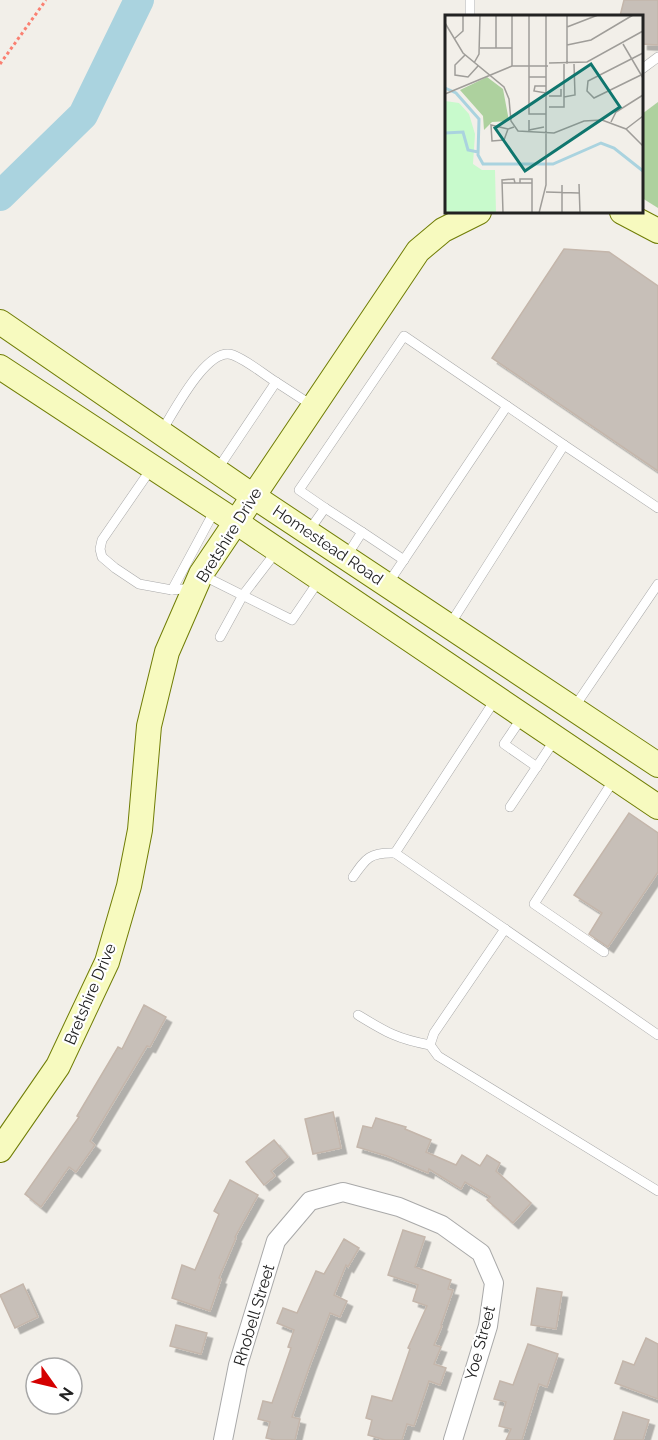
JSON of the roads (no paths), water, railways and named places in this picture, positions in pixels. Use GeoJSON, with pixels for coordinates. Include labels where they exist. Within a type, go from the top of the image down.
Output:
{"type":"FeatureCollection","features":[{"type":"Feature","properties":{"kind":"main road","name":"Bretshire Drive"},"geometry":{"type":"LineString","coordinates":[[0,1150],[58,1066],[107,962],[129,886],[140,830],[148,726],[167,652],[190,584],[236,522],[418,251],[443,230],[477,213]]}},
{"type":"Feature","properties":{"kind":"main road"},"geometry":{"type":"LineString","coordinates":[[624,213],[658,231]]}},
{"type":"Feature","properties":{"kind":"main road","name":"Homestead Road"},"geometry":{"type":"LineString","coordinates":[[0,322],[253,496],[658,765]]}},
{"type":"Feature","properties":{"kind":"main road"},"geometry":{"type":"LineString","coordinates":[[6,370],[33,344]]}},
{"type":"Feature","properties":{"kind":"main road","name":"Homestead Road"},"geometry":{"type":"LineString","coordinates":[[6,370],[278,550],[658,807]]}},
{"type":"Feature","properties":{"kind":"main road"},"geometry":{"type":"LineString","coordinates":[[437,658],[451,628]]}},
{"type":"Feature","properties":{"kind":"street","name":"Yoe Street"},"geometry":{"type":"LineString","coordinates":[[310,1201],[343,1192],[399,1207],[442,1225],[481,1252],[494,1283],[488,1326],[453,1440]]}},
{"type":"Feature","properties":{"kind":"street","name":"Rhobell Street"},"geometry":{"type":"LineString","coordinates":[[223,1440],[238,1365],[276,1241],[310,1201]]}},
{"type":"Feature","properties":{"kind":"lane"},"geometry":{"type":"LineString","coordinates":[[643,68],[658,57]]}},
{"type":"Feature","properties":{"kind":"lane"},"geometry":{"type":"LineString","coordinates":[[404,560],[299,490],[404,336],[658,508]]}},
{"type":"Feature","properties":{"kind":"lane"},"geometry":{"type":"LineString","coordinates":[[161,432],[204,366],[219,355],[231,354],[313,406]]}},
{"type":"Feature","properties":{"kind":"lane"},"geometry":{"type":"LineString","coordinates":[[216,471],[276,382]]}},
{"type":"Feature","properties":{"kind":"lane"},"geometry":{"type":"LineString","coordinates":[[387,585],[507,406]]}},
{"type":"Feature","properties":{"kind":"lane"},"geometry":{"type":"LineString","coordinates":[[451,628],[564,445]]}},
{"type":"Feature","properties":{"kind":"lane"},"geometry":{"type":"LineString","coordinates":[[152,467],[102,540],[100,549],[102,557],[115,568],[140,584],[152,586],[190,584],[243,596],[292,620],[320,579]]}},
{"type":"Feature","properties":{"kind":"lane"},"geometry":{"type":"LineString","coordinates":[[308,532],[325,508]]}},
{"type":"Feature","properties":{"kind":"lane"},"geometry":{"type":"LineString","coordinates":[[190,584],[216,509]]}},
{"type":"Feature","properties":{"kind":"lane"},"geometry":{"type":"LineString","coordinates":[[345,557],[362,532]]}},
{"type":"Feature","properties":{"kind":"lane"},"geometry":{"type":"LineString","coordinates":[[220,637],[243,596],[278,550]]}},
{"type":"Feature","properties":{"kind":"lane"},"geometry":{"type":"LineString","coordinates":[[573,709],[658,584]]}},
{"type":"Feature","properties":{"kind":"lane"},"geometry":{"type":"LineString","coordinates":[[395,853],[496,698]]}},
{"type":"Feature","properties":{"kind":"lane"},"geometry":{"type":"LineString","coordinates":[[523,716],[504,744],[537,767]]}},
{"type":"Feature","properties":{"kind":"lane"},"geometry":{"type":"LineString","coordinates":[[510,807],[556,738]]}},
{"type":"Feature","properties":{"kind":"lane"},"geometry":{"type":"LineString","coordinates":[[604,952],[534,904],[615,778]]}},
{"type":"Feature","properties":{"kind":"lane"},"geometry":{"type":"LineString","coordinates":[[352,877],[365,859],[372,855],[395,853],[658,1035]]}},
{"type":"Feature","properties":{"kind":"lane"},"geometry":{"type":"LineString","coordinates":[[430,1045],[434,1032],[505,929]]}},
{"type":"Feature","properties":{"kind":"lane"},"geometry":{"type":"LineString","coordinates":[[358,1015],[388,1034],[403,1040],[430,1045],[438,1056],[658,1191]]}},
{"type":"Feature","properties":{"kind":"waterway"},"geometry":{"type":"LineString","coordinates":[[0,196],[83,115],[139,0]]}}]}
